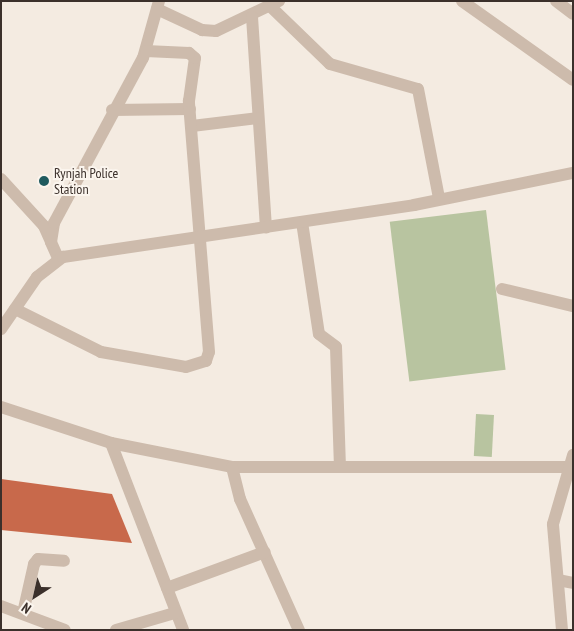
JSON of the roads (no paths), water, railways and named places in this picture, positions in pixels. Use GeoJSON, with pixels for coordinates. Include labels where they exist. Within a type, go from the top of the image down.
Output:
{"type":"FeatureCollection","features":[{"type":"Feature","properties":{"kind":"street"},"geometry":{"type":"LineString","coordinates":[[462,1],[573,80]]}},
{"type":"Feature","properties":{"kind":"street"},"geometry":{"type":"LineString","coordinates":[[556,1],[573,14]]}},
{"type":"Feature","properties":{"kind":"street"},"geometry":{"type":"LineString","coordinates":[[51,242],[54,223],[112,110],[146,51],[158,5],[202,30],[216,31],[275,4],[330,64],[418,90],[440,198]]}},
{"type":"Feature","properties":{"kind":"street"},"geometry":{"type":"LineString","coordinates":[[252,16],[266,228]]}},
{"type":"Feature","properties":{"kind":"street"},"geometry":{"type":"LineString","coordinates":[[9,312],[101,352],[186,367],[199,365],[209,352],[190,109],[195,58],[190,53],[146,51]]}},
{"type":"Feature","properties":{"kind":"street"},"geometry":{"type":"LineString","coordinates":[[112,110],[190,109]]}},
{"type":"Feature","properties":{"kind":"street"},"geometry":{"type":"LineString","coordinates":[[192,126],[258,118]]}},
{"type":"Feature","properties":{"kind":"street"},"geometry":{"type":"LineString","coordinates":[[1,329],[9,312],[58,258],[199,239],[573,174]]}},
{"type":"Feature","properties":{"kind":"street"},"geometry":{"type":"LineString","coordinates":[[1,178],[44,226],[58,258]]}},
{"type":"Feature","properties":{"kind":"street"},"geometry":{"type":"LineString","coordinates":[[302,222],[319,334],[337,353],[340,467]]}},
{"type":"Feature","properties":{"kind":"street"},"geometry":{"type":"LineString","coordinates":[[502,289],[573,306]]}},
{"type":"Feature","properties":{"kind":"street"},"geometry":{"type":"LineString","coordinates":[[1,407],[111,443],[232,467],[572,463],[553,524],[558,580],[567,614],[562,630]]}},
{"type":"Feature","properties":{"kind":"street"},"geometry":{"type":"LineString","coordinates":[[111,443],[182,630]]}},
{"type":"Feature","properties":{"kind":"street"},"geometry":{"type":"LineString","coordinates":[[232,467],[240,499],[299,630]]}},
{"type":"Feature","properties":{"kind":"street"},"geometry":{"type":"LineString","coordinates":[[167,588],[265,552]]}},
{"type":"Feature","properties":{"kind":"street"},"geometry":{"type":"LineString","coordinates":[[23,613],[34,564],[38,559],[64,562]]}},
{"type":"Feature","properties":{"kind":"street"},"geometry":{"type":"LineString","coordinates":[[558,580],[573,583]]}},
{"type":"Feature","properties":{"kind":"street"},"geometry":{"type":"LineString","coordinates":[[1,606],[65,630]]}},
{"type":"Feature","properties":{"kind":"street"},"geometry":{"type":"LineString","coordinates":[[116,630],[175,613]]}},
{"type":"Feature","properties":{"kind":"place","name":"Rynjah Police Station"},"geometry":{"type":"Point","coordinates":[44,181]}}]}
